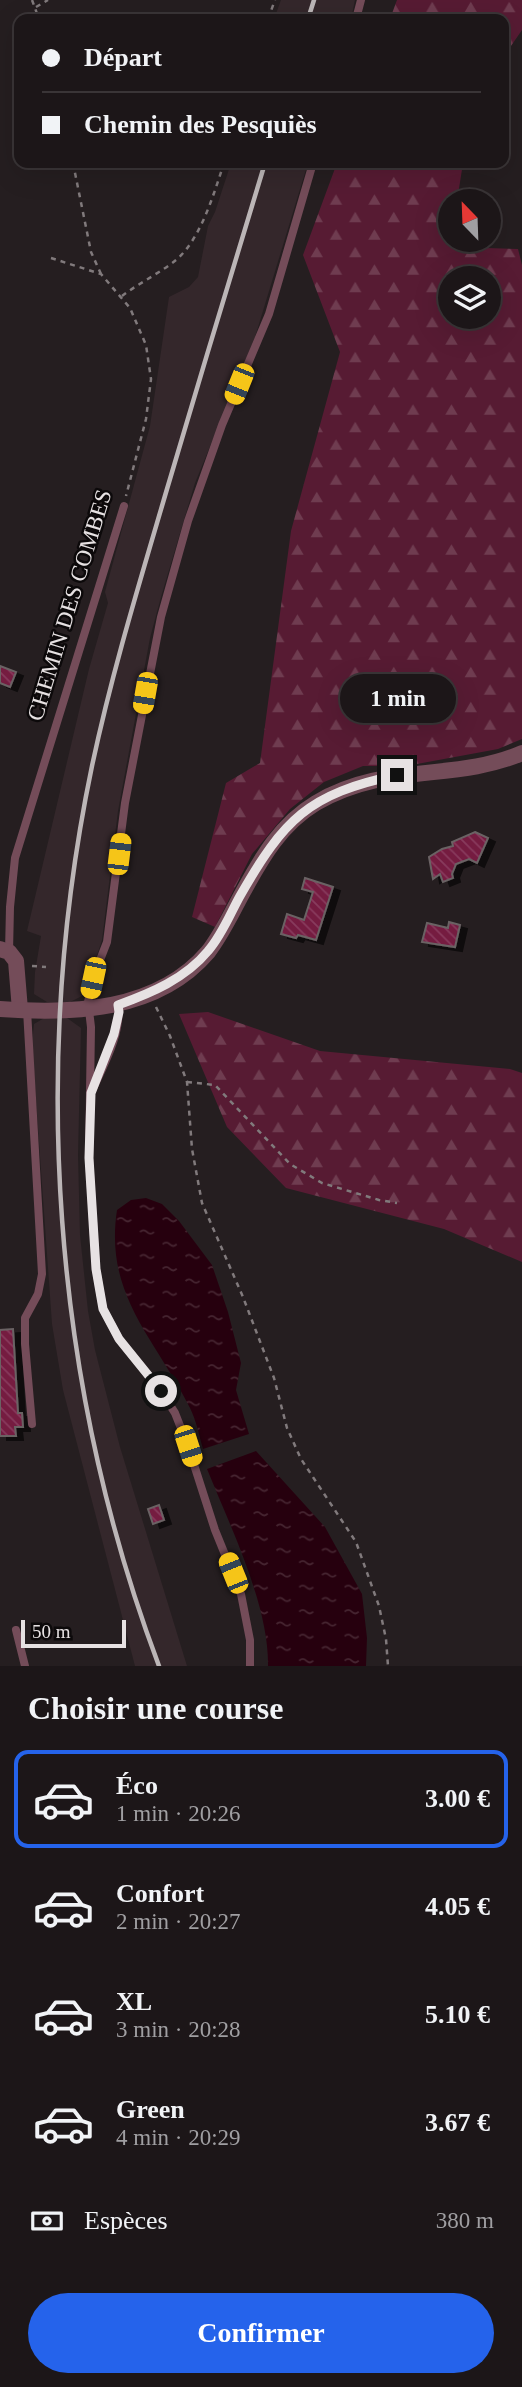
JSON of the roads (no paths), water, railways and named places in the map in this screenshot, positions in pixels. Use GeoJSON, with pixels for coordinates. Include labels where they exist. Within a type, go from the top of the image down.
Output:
{"type":"FeatureCollection","features":[{"type":"Feature","properties":{"kind":"street"},"geometry":{"type":"LineString","coordinates":[[0,1009],[88,1010],[118,1005],[167,985],[194,966],[208,951],[260,860],[281,832],[316,803],[363,782],[397,775],[475,766],[522,753]]}},
{"type":"Feature","properties":{"kind":"street","name":"CHEMIN DES COMBES"},"geometry":{"type":"LineString","coordinates":[[4,950],[16,961],[24,1010]]}},
{"type":"Feature","properties":{"kind":"street"},"geometry":{"type":"LineString","coordinates":[[0,1015],[24,1010]]}},
{"type":"Feature","properties":{"kind":"lane"},"geometry":{"type":"LineString","coordinates":[[250,1666],[250,1640],[242,1594],[215,1530],[175,1413],[161,1391],[119,1339],[103,1309],[96,1269],[89,1158],[91,1027],[88,1010],[93,978],[107,942],[125,803],[161,617],[188,521],[222,425],[269,314],[312,168]]}},
{"type":"Feature","properties":{"kind":"lane","name":"CHEMIN DES COMBES"},"geometry":{"type":"LineString","coordinates":[[4,950],[15,858],[124,506]]}},
{"type":"Feature","properties":{"kind":"lane"},"geometry":{"type":"LineString","coordinates":[[91,1093],[114,1034],[118,1005]]}},
{"type":"Feature","properties":{"kind":"lane"},"geometry":{"type":"LineString","coordinates":[[24,1010],[42,1274],[37,1294],[25,1318],[32,1424]]}},
{"type":"Feature","properties":{"kind":"lane"},"geometry":{"type":"LineString","coordinates":[[16,1630],[25,1666]]}},
{"type":"Feature","properties":{"kind":"water"},"geometry":{"type":"Polygon","coordinates":[[[146,1198],[162,1204],[179,1221],[212,1265],[241,1363],[236,1390],[249,1434],[203,1449],[190,1408],[125,1292],[118,1267],[115,1240],[117,1210],[131,1200],[146,1198]]]}},
{"type":"Feature","properties":{"kind":"water"},"geometry":{"type":"Polygon","coordinates":[[[256,1451],[325,1527],[362,1594],[367,1638],[366,1666],[268,1666],[267,1642],[255,1592],[237,1540],[207,1469],[256,1451]]]}},
{"type":"Feature","properties":{"kind":"railway"},"geometry":{"type":"LineString","coordinates":[[310,14],[314,0]]}},
{"type":"Feature","properties":{"kind":"railway"},"geometry":{"type":"LineString","coordinates":[[159,1666],[123,1558],[95,1447],[74,1334],[62,1220],[58,1106],[61,992],[73,878],[92,766],[108,696],[263,168]]}}]}
